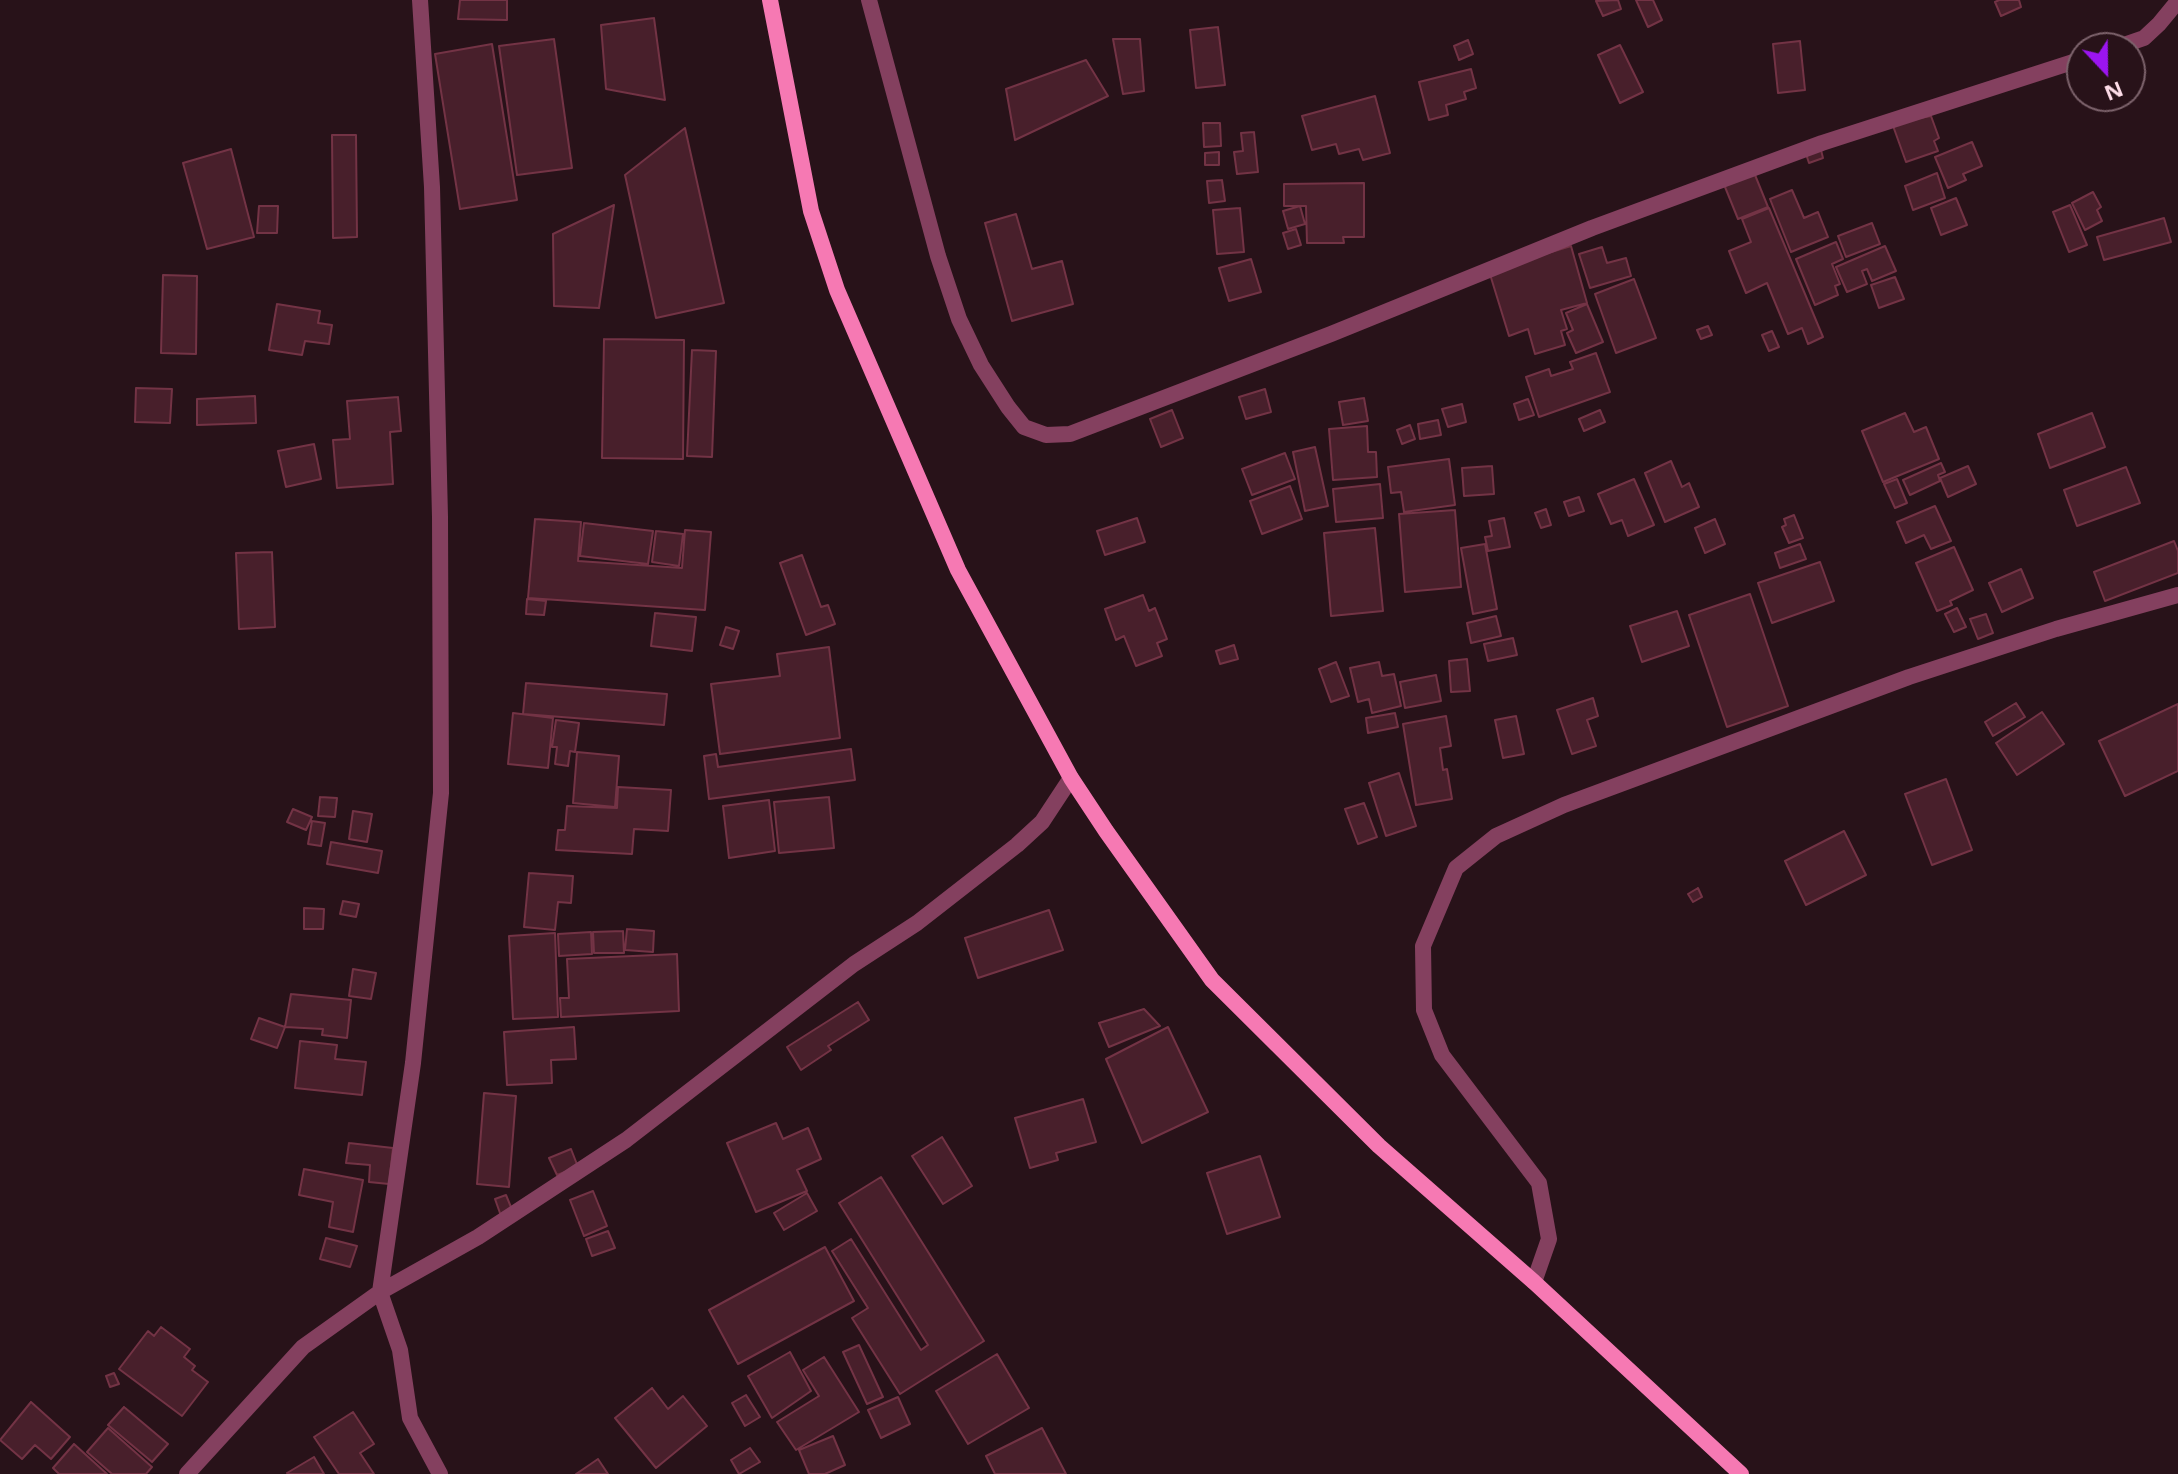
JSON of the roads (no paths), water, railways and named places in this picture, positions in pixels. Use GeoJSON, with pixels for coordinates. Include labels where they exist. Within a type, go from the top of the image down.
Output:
{"type":"FeatureCollection","features":[{"type":"Feature","properties":{"kind":"main road"},"geometry":{"type":"LineString","coordinates":[[770,0],[811,211],[837,290],[958,570],[1071,778],[1212,980],[1379,1146],[1534,1282],[1741,1474]]}},
{"type":"Feature","properties":{"kind":"street"},"geometry":{"type":"LineString","coordinates":[[420,0],[432,187],[440,517],[441,793],[413,1063],[380,1292],[400,1350],[410,1418],[440,1474]]}},
{"type":"Feature","properties":{"kind":"street"},"geometry":{"type":"LineString","coordinates":[[869,0],[938,256],[959,319],[981,365],[1008,407],[1024,427],[1046,435],[1070,434],[1331,334],[1592,228],[1822,143],[2066,64]]}},
{"type":"Feature","properties":{"kind":"street"},"geometry":{"type":"LineString","coordinates":[[2146,36],[2178,1]]}},
{"type":"Feature","properties":{"kind":"street"},"geometry":{"type":"LineString","coordinates":[[1534,1282],[1549,1239],[1539,1183],[1442,1055],[1424,1010],[1423,946],[1456,868],[1496,836],[1564,805],[1909,677],[2056,629],[2178,595]]}},
{"type":"Feature","properties":{"kind":"street"},"geometry":{"type":"LineString","coordinates":[[187,1474],[303,1347],[380,1292],[478,1237],[638,1131],[854,964],[917,923],[1017,845],[1042,822],[1071,778]]}}]}
